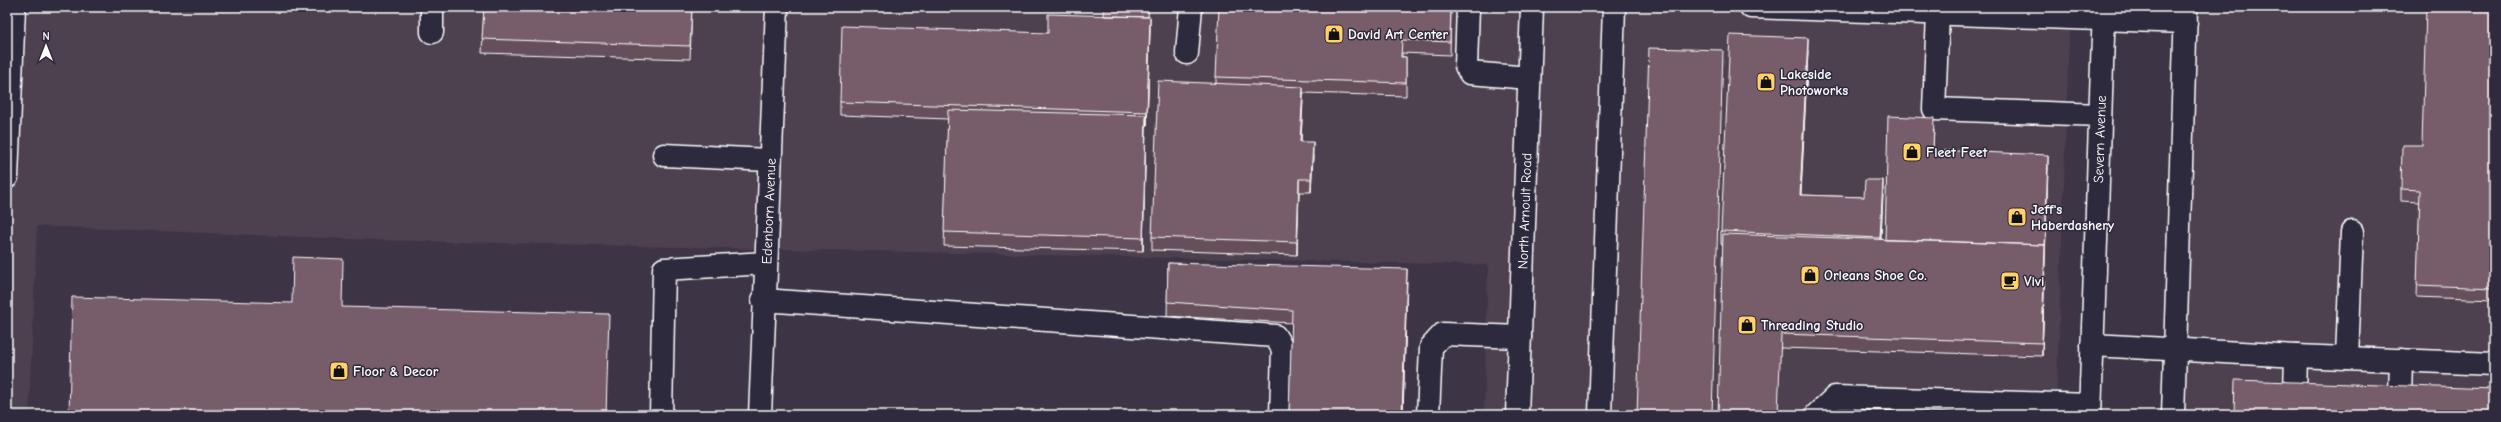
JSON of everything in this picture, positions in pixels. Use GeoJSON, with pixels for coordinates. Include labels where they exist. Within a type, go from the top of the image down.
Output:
{"type":"FeatureCollection","features":[{"type":"Feature","properties":{"kind":"street"},"geometry":{"type":"LineString","coordinates":[[7,177],[14,7]]}},
{"type":"Feature","properties":{"kind":"street"},"geometry":{"type":"LineString","coordinates":[[432,7],[432,32]]}},
{"type":"Feature","properties":{"kind":"street","name":"Edenborn Avenue"},"geometry":{"type":"LineString","coordinates":[[760,415],[763,300],[766,263],[777,7]]}},
{"type":"Feature","properties":{"kind":"street"},"geometry":{"type":"LineString","coordinates":[[1187,53],[1191,7]]}},
{"type":"Feature","properties":{"kind":"street"},"geometry":{"type":"LineString","coordinates":[[1468,7],[1466,66],[1470,73],[1529,78]]}},
{"type":"Feature","properties":{"kind":"street","name":"North Arnoult Road"},"geometry":{"type":"LineString","coordinates":[[1517,415],[1532,7]]}},
{"type":"Feature","properties":{"kind":"street"},"geometry":{"type":"LineString","coordinates":[[1600,415],[1614,7]]}},
{"type":"Feature","properties":{"kind":"street"},"geometry":{"type":"LineString","coordinates":[[1751,7],[1938,14],[2186,14],[2173,415]]}},
{"type":"Feature","properties":{"kind":"street","name":"Severn Avenue"},"geometry":{"type":"LineString","coordinates":[[2090,410],[2104,13]]}},
{"type":"Feature","properties":{"kind":"street"},"geometry":{"type":"LineString","coordinates":[[1938,14],[1934,109],[2100,115]]}},
{"type":"Feature","properties":{"kind":"street"},"geometry":{"type":"LineString","coordinates":[[664,155],[770,160]]}},
{"type":"Feature","properties":{"kind":"street"},"geometry":{"type":"LineString","coordinates":[[2347,358],[2352,232]]}},
{"type":"Feature","properties":{"kind":"street"},"geometry":{"type":"LineString","coordinates":[[661,415],[664,269],[766,263]]}},
{"type":"Feature","properties":{"kind":"street"},"geometry":{"type":"LineString","coordinates":[[763,300],[1275,336],[1284,349],[1281,415]]}},
{"type":"Feature","properties":{"kind":"street"},"geometry":{"type":"LineString","coordinates":[[1428,415],[1431,347],[1443,334],[1520,337]]}},
{"type":"Feature","properties":{"kind":"street"},"geometry":{"type":"LineString","coordinates":[[2092,345],[2296,356],[2494,364]]}},
{"type":"Feature","properties":{"kind":"street"},"geometry":{"type":"LineString","coordinates":[[2295,394],[2296,356]]}},
{"type":"Feature","properties":{"kind":"street"},"geometry":{"type":"LineString","coordinates":[[2400,397],[2401,360]]}},
{"type":"Feature","properties":{"kind":"street"},"geometry":{"type":"LineString","coordinates":[[1816,415],[1835,397],[2090,410]]}},
{"type":"Feature","properties":{"kind":"shaded area"},"geometry":{"type":"Polygon","coordinates":[[[7,7],[2070,7],[2056,415],[1484,415],[1488,265],[373,240],[37,226],[29,415],[7,415],[7,7]]]}},
{"type":"Feature","properties":{"kind":"shaded area"},"geometry":{"type":"Polygon","coordinates":[[[2188,7],[2494,7],[2494,415],[2174,415],[2188,7]]]}},
{"type":"Feature","properties":{"kind":"building"},"geometry":{"type":"Polygon","coordinates":[[[484,7],[692,7],[690,46],[482,39],[484,7]]]}},
{"type":"Feature","properties":{"kind":"building"},"geometry":{"type":"Polygon","coordinates":[[[1104,7],[1149,7],[1148,17],[1104,16],[1104,7]]]}},
{"type":"Feature","properties":{"kind":"building","name":"David Art Center"},"geometry":{"type":"Polygon","coordinates":[[[1219,7],[1451,7],[1450,42],[1402,40],[1401,57],[1406,57],[1406,83],[1216,77],[1219,7]]]}},
{"type":"Feature","properties":{"kind":"building"},"geometry":{"type":"Polygon","coordinates":[[[2426,7],[2494,7],[2494,288],[2417,285],[2420,190],[2401,189],[2402,145],[2422,145],[2426,7]]]}},
{"type":"Feature","properties":{"kind":"building"},"geometry":{"type":"Polygon","coordinates":[[[1048,14],[1150,17],[1147,112],[840,102],[842,26],[1048,33],[1048,14]]]}},
{"type":"Feature","properties":{"kind":"building"},"geometry":{"type":"Polygon","coordinates":[[[1730,35],[1808,38],[1800,195],[1864,197],[1865,180],[1883,180],[1880,238],[1721,231],[1730,35]]]}},
{"type":"Feature","properties":{"kind":"building"},"geometry":{"type":"Polygon","coordinates":[[[1649,48],[1723,50],[1712,415],[1637,415],[1649,48]]]}},
{"type":"Feature","properties":{"kind":"building"},"geometry":{"type":"Polygon","coordinates":[[[1158,81],[1303,87],[1300,142],[1313,142],[1311,179],[1299,179],[1297,242],[1152,237],[1158,81]]]}},
{"type":"Feature","properties":{"kind":"building"},"geometry":{"type":"Polygon","coordinates":[[[948,110],[1146,115],[1143,238],[944,232],[948,110]]]}},
{"type":"Feature","properties":{"kind":"building"},"geometry":{"type":"Polygon","coordinates":[[[1888,116],[1934,118],[1933,150],[2048,155],[2045,246],[1885,240],[1888,116]]]}},
{"type":"Feature","properties":{"kind":"building"},"geometry":{"type":"Polygon","coordinates":[[[1723,234],[2045,245],[2042,343],[1781,334],[1778,415],[1718,415],[1723,234]]]}},
{"type":"Feature","properties":{"kind":"building","name":"Floor & Decor"},"geometry":{"type":"Polygon","coordinates":[[[293,257],[343,259],[342,307],[609,314],[606,415],[69,415],[72,297],[292,303],[293,257]]]}},
{"type":"Feature","properties":{"kind":"building"},"geometry":{"type":"Polygon","coordinates":[[[1168,263],[1407,269],[1402,415],[1289,415],[1292,310],[1167,302],[1168,263]]]}},
{"type":"Feature","properties":{"kind":"building"},"geometry":{"type":"Polygon","coordinates":[[[2235,380],[2494,389],[2494,415],[2234,415],[2235,380]]]}},
{"type":"Feature","properties":{"kind":"place","name":"David Art Center"},"geometry":{"type":"Point","coordinates":[1334,34]}},
{"type":"Feature","properties":{"kind":"place","name":"Lakeside Photoworks"},"geometry":{"type":"Point","coordinates":[1766,82]}},
{"type":"Feature","properties":{"kind":"place","name":"Fleet Feet"},"geometry":{"type":"Point","coordinates":[1912,152]}},
{"type":"Feature","properties":{"kind":"place","name":"Jeff's Haberdashery"},"geometry":{"type":"Point","coordinates":[2017,217]}},
{"type":"Feature","properties":{"kind":"place","name":"Orleans Shoe Co."},"geometry":{"type":"Point","coordinates":[1810,275]}},
{"type":"Feature","properties":{"kind":"place","name":"Vivi"},"geometry":{"type":"Point","coordinates":[2010,281]}},
{"type":"Feature","properties":{"kind":"place","name":"Threading Studio"},"geometry":{"type":"Point","coordinates":[1747,325]}},
{"type":"Feature","properties":{"kind":"place","name":"Floor & Decor"},"geometry":{"type":"Point","coordinates":[339,371]}}]}
